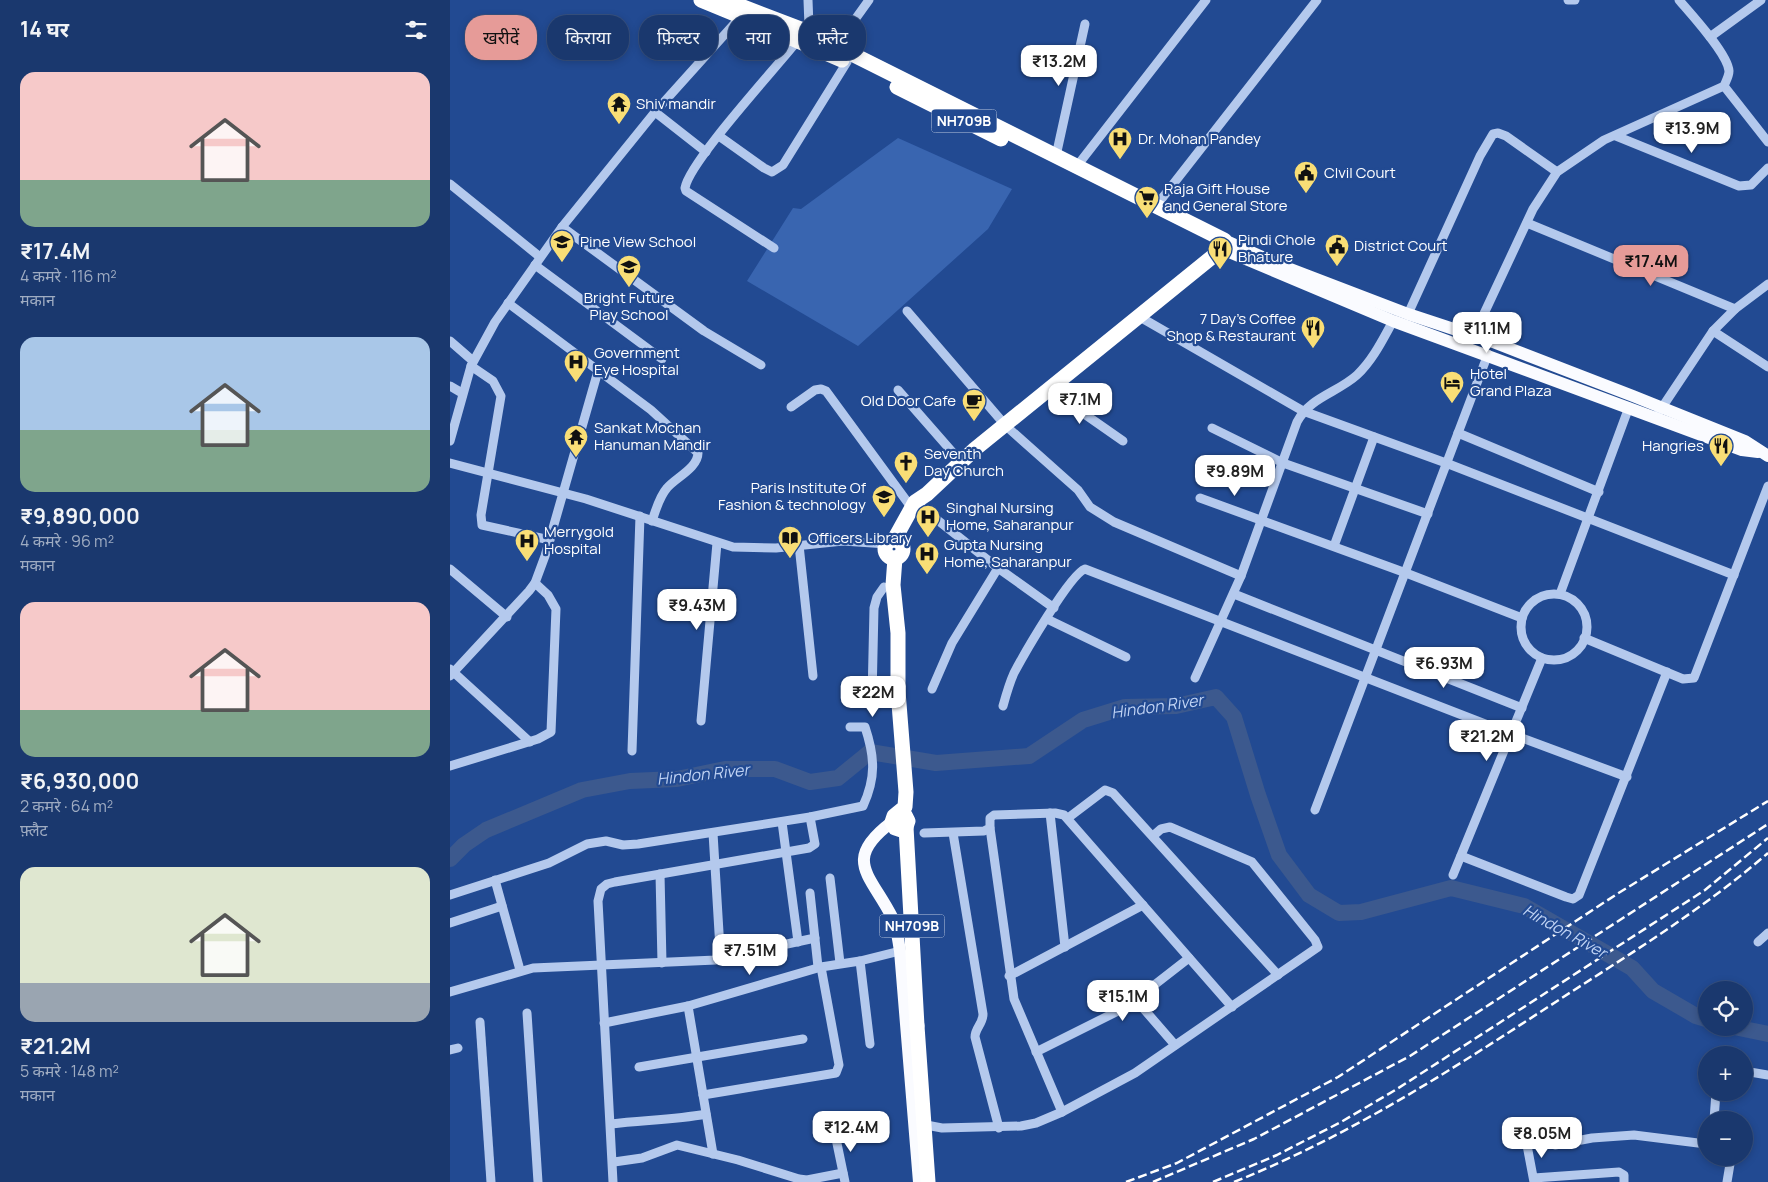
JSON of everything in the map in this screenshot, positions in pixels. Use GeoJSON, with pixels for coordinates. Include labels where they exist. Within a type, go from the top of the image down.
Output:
{"type":"FeatureCollection","features":[{"type":"Feature","properties":{"kind":"highway","name":"NH709B"},"geometry":{"type":"LineString","coordinates":[[701,0],[744,13],[799,35]]}},
{"type":"Feature","properties":{"kind":"highway","name":"NH709B"},"geometry":{"type":"LineString","coordinates":[[725,0],[744,13]]}},
{"type":"Feature","properties":{"kind":"highway","name":"NH709B"},"geometry":{"type":"LineString","coordinates":[[844,60],[1223,244]]}},
{"type":"Feature","properties":{"kind":"highway","name":"NH709B"},"geometry":{"type":"LineString","coordinates":[[864,60],[1156,206],[1223,244]]}},
{"type":"Feature","properties":{"kind":"highway","name":"NH709B"},"geometry":{"type":"LineString","coordinates":[[897,657],[890,634],[884,587],[893,548],[920,503],[961,462],[1140,317],[1223,244]]}},
{"type":"Feature","properties":{"kind":"highway","name":"NH709B"},"geometry":{"type":"LineString","coordinates":[[893,548],[893,585],[898,633],[898,692],[906,792],[905,807],[899,821],[917,1026],[928,1182]]}},
{"type":"Feature","properties":{"kind":"main road"},"geometry":{"type":"LineString","coordinates":[[1223,244],[1408,314],[1474,335],[1742,450],[1764,454]]}},
{"type":"Feature","properties":{"kind":"main road"},"geometry":{"type":"LineString","coordinates":[[1223,244],[1394,321],[1628,407],[1658,413]]}},
{"type":"Feature","properties":{"kind":"main road"},"geometry":{"type":"LineString","coordinates":[[899,821],[873,837],[866,847],[864,860],[866,874],[894,919],[900,951],[918,1182]]}},
{"type":"Feature","properties":{"kind":"street"},"geometry":{"type":"LineString","coordinates":[[808,0],[809,15]]}},
{"type":"Feature","properties":{"kind":"street"},"geometry":{"type":"LineString","coordinates":[[858,15],[869,0]]}},
{"type":"Feature","properties":{"kind":"street"},"geometry":{"type":"LineString","coordinates":[[1156,206],[1317,0]]}},
{"type":"Feature","properties":{"kind":"street"},"geometry":{"type":"LineString","coordinates":[[1568,0],[1575,0]]}},
{"type":"Feature","properties":{"kind":"street"},"geometry":{"type":"LineString","coordinates":[[1474,335],[1540,195],[1556,172],[1604,140],[1724,86],[1730,73],[1729,68],[1710,37],[1679,0]]}},
{"type":"Feature","properties":{"kind":"street"},"geometry":{"type":"LineString","coordinates":[[1710,37],[1761,0]]}},
{"type":"Feature","properties":{"kind":"street"},"geometry":{"type":"LineString","coordinates":[[1077,166],[1202,2]]}},
{"type":"Feature","properties":{"kind":"street"},"geometry":{"type":"LineString","coordinates":[[450,441],[472,363],[483,341],[508,303],[562,227],[655,112],[744,13]]}},
{"type":"Feature","properties":{"kind":"street"},"geometry":{"type":"LineString","coordinates":[[1056,156],[1085,24]]}},
{"type":"Feature","properties":{"kind":"street"},"geometry":{"type":"LineString","coordinates":[[774,248],[686,191],[685,188],[687,179],[706,152],[799,40]]}},
{"type":"Feature","properties":{"kind":"street"},"geometry":{"type":"LineString","coordinates":[[719,136],[764,168],[772,172],[777,170],[783,165],[847,62]]}},
{"type":"Feature","properties":{"kind":"street"},"geometry":{"type":"LineString","coordinates":[[1724,86],[1768,142]]}},
{"type":"Feature","properties":{"kind":"street"},"geometry":{"type":"LineString","coordinates":[[655,112],[706,152]]}},
{"type":"Feature","properties":{"kind":"street"},"geometry":{"type":"LineString","coordinates":[[1408,314],[1480,156],[1493,134],[1498,133],[1506,136],[1556,172]]}},
{"type":"Feature","properties":{"kind":"street"},"geometry":{"type":"LineString","coordinates":[[1616,136],[1739,186],[1751,185],[1768,168]]}},
{"type":"Feature","properties":{"kind":"street"},"geometry":{"type":"LineString","coordinates":[[450,184],[537,261],[662,359]]}},
{"type":"Feature","properties":{"kind":"street"},"geometry":{"type":"LineString","coordinates":[[1527,223],[1735,309]]}},
{"type":"Feature","properties":{"kind":"street"},"geometry":{"type":"LineString","coordinates":[[562,227],[704,331],[761,365]]}},
{"type":"Feature","properties":{"kind":"street"},"geometry":{"type":"LineString","coordinates":[[1658,413],[1713,331],[1735,309],[1768,284]]}},
{"type":"Feature","properties":{"kind":"street"},"geometry":{"type":"LineString","coordinates":[[508,303],[661,419],[698,454],[692,466],[663,493],[652,521]]}},
{"type":"Feature","properties":{"kind":"street"},"geometry":{"type":"LineString","coordinates":[[907,311],[1006,426],[1078,490],[1090,507],[1102,515],[1241,576]]}},
{"type":"Feature","properties":{"kind":"street"},"geometry":{"type":"LineString","coordinates":[[1140,317],[1302,411],[1446,463],[1734,575]]}},
{"type":"Feature","properties":{"kind":"street"},"geometry":{"type":"LineString","coordinates":[[1195,678],[1234,594],[1302,411],[1311,403],[1358,374],[1372,358],[1394,321]]}},
{"type":"Feature","properties":{"kind":"street"},"geometry":{"type":"LineString","coordinates":[[1713,331],[1768,366]]}},
{"type":"Feature","properties":{"kind":"street"},"geometry":{"type":"LineString","coordinates":[[450,341],[494,381],[501,396],[481,515],[482,525],[550,540]]}},
{"type":"Feature","properties":{"kind":"street"},"geometry":{"type":"LineString","coordinates":[[1315,810],[1488,354]]}},
{"type":"Feature","properties":{"kind":"street"},"geometry":{"type":"LineString","coordinates":[[530,742],[451,672],[507,617],[535,583],[550,540],[598,371]]}},
{"type":"Feature","properties":{"kind":"street"},"geometry":{"type":"LineString","coordinates":[[450,386],[462,393]]}},
{"type":"Feature","properties":{"kind":"street"},"geometry":{"type":"LineString","coordinates":[[791,407],[816,390],[822,389],[826,391],[920,503],[998,568],[1054,608]]}},
{"type":"Feature","properties":{"kind":"street"},"geometry":{"type":"LineString","coordinates":[[898,390],[961,462]]}},
{"type":"Feature","properties":{"kind":"street"},"geometry":{"type":"LineString","coordinates":[[1050,390],[1123,441]]}},
{"type":"Feature","properties":{"kind":"street"},"geometry":{"type":"LineString","coordinates":[[1560,594],[1589,519],[1628,407]]}},
{"type":"Feature","properties":{"kind":"street"},"geometry":{"type":"LineString","coordinates":[[1212,428],[1283,463],[1428,514]]}},
{"type":"Feature","properties":{"kind":"street"},"geometry":{"type":"LineString","coordinates":[[1458,434],[1598,492]]}},
{"type":"Feature","properties":{"kind":"street"},"geometry":{"type":"LineString","coordinates":[[1334,546],[1374,437]]}},
{"type":"Feature","properties":{"kind":"street"},"geometry":{"type":"LineString","coordinates":[[450,463],[563,492],[717,543],[754,549],[843,541],[893,548]]}},
{"type":"Feature","properties":{"kind":"street"},"geometry":{"type":"LineString","coordinates":[[1584,638],[1683,679],[1694,678],[1768,486]]}},
{"type":"Feature","properties":{"kind":"street"},"geometry":{"type":"LineString","coordinates":[[1200,498],[1406,572],[1522,618]]}},
{"type":"Feature","properties":{"kind":"street"},"geometry":{"type":"LineString","coordinates":[[632,751],[640,516]]}},
{"type":"Feature","properties":{"kind":"street"},"geometry":{"type":"LineString","coordinates":[[701,721],[717,543]]}},
{"type":"Feature","properties":{"kind":"street"},"geometry":{"type":"LineString","coordinates":[[799,545],[812,676]]}},
{"type":"Feature","properties":{"kind":"street"},"geometry":{"type":"LineString","coordinates":[[450,568],[507,617]]}},
{"type":"Feature","properties":{"kind":"street"},"geometry":{"type":"LineString","coordinates":[[932,688],[952,643],[998,568]]}},
{"type":"Feature","properties":{"kind":"street"},"geometry":{"type":"LineString","coordinates":[[1003,706],[1014,674],[1074,578],[1085,569],[1627,777]]}},
{"type":"Feature","properties":{"kind":"street"},"geometry":{"type":"LineString","coordinates":[[450,766],[546,736],[553,726],[556,620],[553,601],[535,583]]}},
{"type":"Feature","properties":{"kind":"street"},"geometry":{"type":"LineString","coordinates":[[872,698],[874,608],[877,598],[884,587]]}},
{"type":"Feature","properties":{"kind":"street"},"geometry":{"type":"LineString","coordinates":[[1234,594],[1522,708]]}},
{"type":"Feature","properties":{"kind":"street"},"geometry":{"type":"LineString","coordinates":[[1550,594],[1560,594],[1570,598],[1582,611],[1586,627],[1584,638],[1579,647],[1562,658],[1542,658],[1527,646],[1522,638],[1522,618],[1532,602],[1550,594]]}},
{"type":"Feature","properties":{"kind":"street"},"geometry":{"type":"LineString","coordinates":[[1047,619],[1126,657]]}},
{"type":"Feature","properties":{"kind":"street"},"geometry":{"type":"LineString","coordinates":[[1453,875],[1542,658]]}},
{"type":"Feature","properties":{"kind":"street"},"geometry":{"type":"LineString","coordinates":[[1461,856],[1573,899],[1584,887],[1667,672]]}},
{"type":"Feature","properties":{"kind":"street"},"geometry":{"type":"LineString","coordinates":[[450,895],[548,863],[577,848],[600,841],[629,845],[782,822],[863,806],[872,787],[873,766],[870,742],[865,727],[850,727]]}},
{"type":"Feature","properties":{"kind":"street"},"geometry":{"type":"LineString","coordinates":[[1068,818],[1101,793],[1108,790],[1153,836],[1278,975]]}},
{"type":"Feature","properties":{"kind":"street"},"geometry":{"type":"LineString","coordinates":[[1050,813],[1064,947]]}},
{"type":"Feature","properties":{"kind":"street"},"geometry":{"type":"LineString","coordinates":[[1062,1112],[1014,999],[990,828],[990,818],[994,815],[1060,813],[1068,818],[1232,1006]]}},
{"type":"Feature","properties":{"kind":"street"},"geometry":{"type":"LineString","coordinates":[[613,1182],[614,1162],[598,901],[601,889],[606,884],[809,848],[815,844],[810,817]]}},
{"type":"Feature","properties":{"kind":"street"},"geometry":{"type":"LineString","coordinates":[[782,822],[798,942]]}},
{"type":"Feature","properties":{"kind":"street"},"geometry":{"type":"LineString","coordinates":[[914,1123],[942,1128],[1000,1128],[1036,1123],[1062,1112],[1128,1077],[1315,950],[1318,943],[1258,867],[1243,857],[1170,827],[1161,829],[1153,836]]}},
{"type":"Feature","properties":{"kind":"street"},"geometry":{"type":"LineString","coordinates":[[924,833],[984,831],[990,828]]}},
{"type":"Feature","properties":{"kind":"street"},"geometry":{"type":"LineString","coordinates":[[450,992],[520,970],[552,966],[711,961],[719,956],[713,833]]}},
{"type":"Feature","properties":{"kind":"street"},"geometry":{"type":"LineString","coordinates":[[953,833],[983,1014],[982,1024],[976,1030],[975,1037],[1000,1128]]}},
{"type":"Feature","properties":{"kind":"street"},"geometry":{"type":"LineString","coordinates":[[660,874],[662,963]]}},
{"type":"Feature","properties":{"kind":"street"},"geometry":{"type":"LineString","coordinates":[[830,878],[840,963]]}},
{"type":"Feature","properties":{"kind":"street"},"geometry":{"type":"LineString","coordinates":[[495,880],[520,970]]}},
{"type":"Feature","properties":{"kind":"street"},"geometry":{"type":"LineString","coordinates":[[703,1095],[836,1073],[839,1065],[815,938],[810,893]]}},
{"type":"Feature","properties":{"kind":"street"},"geometry":{"type":"LineString","coordinates":[[1010,976],[1143,905]]}},
{"type":"Feature","properties":{"kind":"street"},"geometry":{"type":"LineString","coordinates":[[450,923],[502,906]]}},
{"type":"Feature","properties":{"kind":"street"},"geometry":{"type":"LineString","coordinates":[[1758,942],[1768,932]]}},
{"type":"Feature","properties":{"kind":"street"},"geometry":{"type":"LineString","coordinates":[[787,944],[815,938]]}},
{"type":"Feature","properties":{"kind":"street"},"geometry":{"type":"LineString","coordinates":[[604,1023],[688,1006],[820,967],[860,961],[900,951]]}},
{"type":"Feature","properties":{"kind":"street"},"geometry":{"type":"LineString","coordinates":[[1036,1052],[1116,1013],[1136,1000],[1189,958]]}},
{"type":"Feature","properties":{"kind":"street"},"geometry":{"type":"LineString","coordinates":[[860,961],[870,1044]]}},
{"type":"Feature","properties":{"kind":"street"},"geometry":{"type":"LineString","coordinates":[[1136,1000],[1175,1045]]}},
{"type":"Feature","properties":{"kind":"street"},"geometry":{"type":"LineString","coordinates":[[688,1006],[713,1154]]}},
{"type":"Feature","properties":{"kind":"street"},"geometry":{"type":"LineString","coordinates":[[527,1012],[538,1182]]}},
{"type":"Feature","properties":{"kind":"street"},"geometry":{"type":"LineString","coordinates":[[480,1022],[491,1182]]}},
{"type":"Feature","properties":{"kind":"street"},"geometry":{"type":"LineString","coordinates":[[639,1067],[803,1039]]}},
{"type":"Feature","properties":{"kind":"street"},"geometry":{"type":"LineString","coordinates":[[1753,1072],[1768,1075]]}},
{"type":"Feature","properties":{"kind":"street"},"geometry":{"type":"LineString","coordinates":[[611,1124],[645,1120],[678,1120],[706,1114]]}},
{"type":"Feature","properties":{"kind":"street"},"geometry":{"type":"LineString","coordinates":[[614,1162],[642,1158],[673,1146],[713,1154],[798,1179],[844,1177],[834,1129]]}},
{"type":"Feature","properties":{"kind":"street"},"geometry":{"type":"LineString","coordinates":[[1555,1145],[1592,1138],[1634,1135],[1698,1143]]}},
{"type":"Feature","properties":{"kind":"street"},"geometry":{"type":"LineString","coordinates":[[1526,1140],[1534,1180],[1619,1172],[1624,1175],[1624,1182]]}},
{"type":"Feature","properties":{"kind":"street"},"geometry":{"type":"LineString","coordinates":[[1727,1182],[1730,1166]]}},
{"type":"Feature","properties":{"kind":"shaded area"},"geometry":{"type":"Polygon","coordinates":[[[898,138],[1012,189],[988,229],[858,346],[747,281],[793,208],[801,209],[898,138]]]}},
{"type":"Feature","properties":{"kind":"waterway","name":"Hindon River"},"geometry":{"type":"LineString","coordinates":[[450,859],[464,845],[486,830],[582,790],[630,781],[677,779],[725,769],[775,769],[810,782],[838,778],[870,752],[936,763],[1029,756],[1083,720],[1125,707],[1176,706],[1216,697],[1234,717],[1279,855],[1309,895],[1339,913],[1361,912],[1451,888],[1524,906],[1632,968],[1653,991],[1698,1017]]}},
{"type":"Feature","properties":{"kind":"waterway","name":"Hindon River"},"geometry":{"type":"LineString","coordinates":[[1753,1031],[1768,1034]]}},
{"type":"Feature","properties":{"kind":"railway"},"geometry":{"type":"LineString","coordinates":[[1126,1182],[1177,1163],[1338,1077],[1617,894],[1768,801]]}},
{"type":"Feature","properties":{"kind":"railway"},"geometry":{"type":"LineString","coordinates":[[1153,1182],[1254,1139],[1410,1056],[1768,824]]}},
{"type":"Feature","properties":{"kind":"railway"},"geometry":{"type":"LineString","coordinates":[[1213,1182],[1277,1155],[1341,1122],[1397,1089],[1705,890],[1768,838]]}},
{"type":"Feature","properties":{"kind":"railway"},"geometry":{"type":"LineString","coordinates":[[1234,1182],[1318,1144],[1436,1078],[1662,933],[1768,853]]}},
{"type":"Feature","properties":{"kind":"place","name":"Shiv mandir"},"geometry":{"type":"Point","coordinates":[619,125]}},
{"type":"Feature","properties":{"kind":"place","name":"Dr. Mohan Pandey"},"geometry":{"type":"Point","coordinates":[1120,160]}},
{"type":"Feature","properties":{"kind":"place","name":"CIvil Court"},"geometry":{"type":"Point","coordinates":[1306,194]}},
{"type":"Feature","properties":{"kind":"place","name":"Raja Gift House and General Store"},"geometry":{"type":"Point","coordinates":[1147,219]}},
{"type":"Feature","properties":{"kind":"place","name":"Pine View School"},"geometry":{"type":"Point","coordinates":[562,263]}},
{"type":"Feature","properties":{"kind":"place","name":"District Court"},"geometry":{"type":"Point","coordinates":[1337,267]}},
{"type":"Feature","properties":{"kind":"place","name":"Pindi Chole Bhature"},"geometry":{"type":"Point","coordinates":[1220,270]}},
{"type":"Feature","properties":{"kind":"place","name":"Bright Future Play School"},"geometry":{"type":"Point","coordinates":[629,288]}},
{"type":"Feature","properties":{"kind":"place","name":"7 Day's Coffee Shop & Restaurant"},"geometry":{"type":"Point","coordinates":[1313,349]}},
{"type":"Feature","properties":{"kind":"place","name":"Government Eye Hospital"},"geometry":{"type":"Point","coordinates":[576,383]}},
{"type":"Feature","properties":{"kind":"place","name":"Hotel Grand Plaza"},"geometry":{"type":"Point","coordinates":[1452,404]}},
{"type":"Feature","properties":{"kind":"place","name":"Old Door Cafe"},"geometry":{"type":"Point","coordinates":[974,422]}},
{"type":"Feature","properties":{"kind":"place","name":"Sankat Mochan Hanuman Mandir"},"geometry":{"type":"Point","coordinates":[576,458]}},
{"type":"Feature","properties":{"kind":"place","name":"Hangries"},"geometry":{"type":"Point","coordinates":[1721,467]}},
{"type":"Feature","properties":{"kind":"place","name":"Seventh Day Church"},"geometry":{"type":"Point","coordinates":[906,484]}},
{"type":"Feature","properties":{"kind":"place","name":"Paris Institute Of Fashion & technology"},"geometry":{"type":"Point","coordinates":[884,518]}},
{"type":"Feature","properties":{"kind":"place","name":"Singhal Nursing Home, Saharanpur"},"geometry":{"type":"Point","coordinates":[928,538]}},
{"type":"Feature","properties":{"kind":"place","name":"Officers Library"},"geometry":{"type":"Point","coordinates":[790,559]}},
{"type":"Feature","properties":{"kind":"place","name":"Merrygold Hospital"},"geometry":{"type":"Point","coordinates":[527,562]}},
{"type":"Feature","properties":{"kind":"place","name":"Gupta Nursing Home, Saharanpur"},"geometry":{"type":"Point","coordinates":[927,575]}}]}
